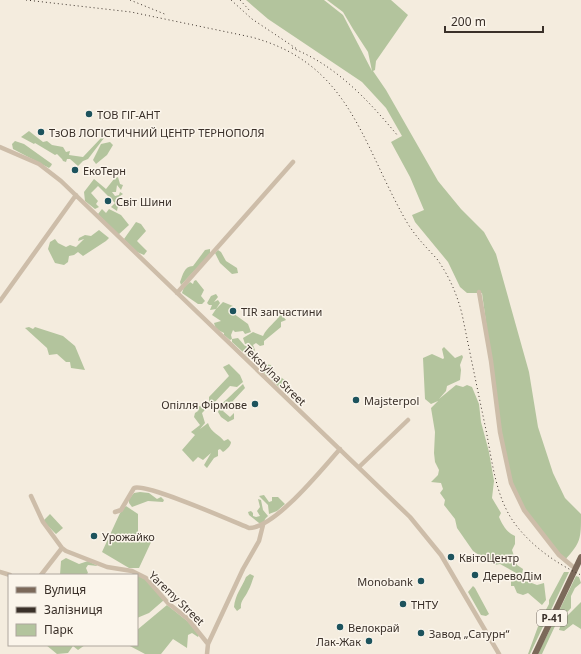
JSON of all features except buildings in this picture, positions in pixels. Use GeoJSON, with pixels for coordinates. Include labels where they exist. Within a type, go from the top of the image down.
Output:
{"type":"FeatureCollection","features":[{"type":"Feature","properties":{"kind":"main road","name":"Р-41"},"geometry":{"type":"LineString","coordinates":[[535,654],[581,557]]}},
{"type":"Feature","properties":{"kind":"street","name":"Tekstylna Street"},"geometry":{"type":"LineString","coordinates":[[0,147],[39,164],[61,181],[410,517],[430,541],[499,654]]}},
{"type":"Feature","properties":{"kind":"street"},"geometry":{"type":"LineString","coordinates":[[177,293],[293,162]]}},
{"type":"Feature","properties":{"kind":"street"},"geometry":{"type":"LineString","coordinates":[[0,301],[76,195]]}},
{"type":"Feature","properties":{"kind":"street"},"geometry":{"type":"LineString","coordinates":[[479,292],[491,361],[500,432],[510,483],[524,510],[532,521],[559,555],[572,566]]}},
{"type":"Feature","properties":{"kind":"street"},"geometry":{"type":"LineString","coordinates":[[359,467],[408,420]]}},
{"type":"Feature","properties":{"kind":"street"},"geometry":{"type":"LineString","coordinates":[[207,654],[208,644],[242,569],[259,540],[263,526],[275,514],[289,506],[340,449]]}},
{"type":"Feature","properties":{"kind":"street"},"geometry":{"type":"LineString","coordinates":[[115,512],[121,510],[134,488],[137,486],[156,491],[249,528],[263,526]]}},
{"type":"Feature","properties":{"kind":"street"},"geometry":{"type":"LineString","coordinates":[[31,496],[43,522],[62,548],[42,574]]}},
{"type":"Feature","properties":{"kind":"street","name":"Yaremy Street"},"geometry":{"type":"LineString","coordinates":[[62,548],[66,551],[114,570],[127,569],[138,574]]}},
{"type":"Feature","properties":{"kind":"street","name":"Yaremy Street"},"geometry":{"type":"LineString","coordinates":[[138,574],[146,578],[168,603],[188,620],[208,644]]}},
{"type":"Feature","properties":{"kind":"green space"},"geometry":{"type":"Polygon","coordinates":[[[246,0],[324,0],[343,15],[372,71],[368,52],[343,12],[327,0],[391,0],[408,15],[376,61],[375,70],[373,71],[386,90],[438,181],[461,209],[484,232],[496,254],[529,372],[538,427],[553,473],[565,498],[581,514],[579,540],[565,560],[525,510],[511,481],[499,418],[482,293],[467,293],[460,287],[448,262],[415,222],[412,215],[424,210],[410,177],[391,142],[402,136],[386,108],[362,82],[268,19],[246,0]]]}},
{"type":"Feature","properties":{"kind":"green space"},"geometry":{"type":"Polygon","coordinates":[[[29,131],[43,142],[47,141],[52,145],[63,147],[66,152],[70,151],[69,155],[83,157],[101,138],[104,138],[88,159],[83,161],[78,166],[70,159],[67,159],[66,162],[63,161],[57,154],[55,155],[35,143],[34,144],[21,137],[29,131]]]}},
{"type":"Feature","properties":{"kind":"green space"},"geometry":{"type":"Polygon","coordinates":[[[15,141],[24,144],[52,164],[51,166],[49,168],[13,149],[12,144],[15,141]]]}},
{"type":"Feature","properties":{"kind":"green space"},"geometry":{"type":"Polygon","coordinates":[[[110,142],[113,145],[107,155],[96,164],[93,160],[101,144],[110,142]]]}},
{"type":"Feature","properties":{"kind":"green space"},"geometry":{"type":"Polygon","coordinates":[[[118,177],[120,184],[123,185],[121,190],[117,185],[116,192],[112,192],[115,196],[119,195],[120,192],[123,194],[117,198],[119,201],[117,211],[111,207],[115,203],[98,186],[91,193],[98,201],[96,204],[99,207],[95,209],[85,201],[84,192],[94,179],[106,189],[114,179],[118,177]]]}},
{"type":"Feature","properties":{"kind":"green space"},"geometry":{"type":"Polygon","coordinates":[[[102,209],[106,213],[109,209],[121,215],[129,225],[118,235],[98,214],[102,209]]]}},
{"type":"Feature","properties":{"kind":"green space"},"geometry":{"type":"Polygon","coordinates":[[[136,222],[141,224],[146,231],[137,241],[147,251],[144,255],[137,252],[124,239],[136,222]]]}},
{"type":"Feature","properties":{"kind":"green space"},"geometry":{"type":"Polygon","coordinates":[[[99,230],[109,238],[106,241],[83,256],[78,252],[69,256],[68,262],[64,265],[55,263],[48,249],[50,242],[55,239],[58,243],[66,247],[70,245],[76,247],[84,239],[78,241],[79,238],[85,235],[91,236],[99,230]]]}},
{"type":"Feature","properties":{"kind":"green space"},"geometry":{"type":"Polygon","coordinates":[[[210,249],[210,254],[181,285],[180,282],[186,269],[193,266],[205,250],[210,249]]]}},
{"type":"Feature","properties":{"kind":"green space"},"geometry":{"type":"Polygon","coordinates":[[[218,250],[221,252],[226,261],[237,268],[238,273],[232,274],[220,263],[215,253],[218,250]]]}},
{"type":"Feature","properties":{"kind":"green space"},"geometry":{"type":"Polygon","coordinates":[[[196,280],[204,290],[201,296],[205,301],[202,304],[198,304],[182,293],[184,287],[190,282],[193,284],[196,280]]]}},
{"type":"Feature","properties":{"kind":"green space"},"geometry":{"type":"Polygon","coordinates":[[[216,294],[218,297],[214,302],[218,300],[220,303],[216,309],[210,310],[212,305],[207,303],[211,296],[216,294]]]}},
{"type":"Feature","properties":{"kind":"green space"},"geometry":{"type":"Polygon","coordinates":[[[223,302],[233,306],[230,311],[248,324],[251,332],[245,334],[243,331],[235,332],[233,330],[231,335],[232,339],[230,340],[224,335],[224,333],[216,329],[214,323],[221,321],[212,315],[223,302]]]}},
{"type":"Feature","properties":{"kind":"green space"},"geometry":{"type":"Polygon","coordinates":[[[281,314],[286,320],[281,322],[281,327],[264,341],[264,345],[260,346],[256,343],[253,345],[255,350],[252,355],[255,357],[254,362],[232,342],[232,339],[238,338],[245,346],[250,345],[249,343],[245,344],[243,338],[253,332],[263,336],[281,314]]]}},
{"type":"Feature","properties":{"kind":"green space"},"geometry":{"type":"Polygon","coordinates":[[[29,327],[33,329],[35,327],[63,336],[75,346],[85,370],[71,368],[70,362],[66,362],[57,354],[49,355],[47,348],[25,328],[29,327]]]}},
{"type":"Feature","properties":{"kind":"green space"},"geometry":{"type":"Polygon","coordinates":[[[444,347],[455,358],[462,355],[463,357],[460,365],[460,380],[447,386],[446,391],[439,399],[456,385],[463,387],[467,385],[472,387],[479,404],[481,422],[489,452],[494,481],[492,498],[501,513],[499,517],[503,525],[507,531],[515,536],[515,544],[512,550],[517,565],[523,569],[522,574],[518,574],[500,564],[494,565],[473,551],[457,528],[455,519],[444,505],[445,500],[440,493],[443,489],[441,483],[431,482],[438,475],[439,470],[435,462],[435,432],[431,408],[438,401],[431,404],[425,399],[423,358],[432,354],[443,359],[442,349],[444,347]]]}},
{"type":"Feature","properties":{"kind":"green space"},"geometry":{"type":"Polygon","coordinates":[[[229,364],[240,375],[243,382],[237,387],[230,386],[212,405],[209,402],[209,397],[229,376],[223,367],[229,364]]]}},
{"type":"Feature","properties":{"kind":"green space"},"geometry":{"type":"Polygon","coordinates":[[[265,364],[271,365],[277,375],[285,380],[286,384],[283,384],[280,388],[271,380],[270,375],[267,376],[262,371],[262,367],[265,364]]]}},
{"type":"Feature","properties":{"kind":"green space"},"geometry":{"type":"Polygon","coordinates":[[[243,384],[245,388],[232,402],[227,402],[226,408],[223,411],[230,417],[234,413],[234,419],[228,422],[221,417],[218,412],[221,404],[243,384]]]}},
{"type":"Feature","properties":{"kind":"green space"},"geometry":{"type":"Polygon","coordinates":[[[206,403],[209,406],[202,413],[205,423],[200,429],[208,423],[213,432],[224,441],[228,439],[231,442],[227,449],[223,452],[220,449],[218,450],[218,456],[214,458],[207,468],[204,465],[211,453],[203,460],[198,457],[193,462],[182,450],[195,435],[191,432],[200,425],[194,417],[195,413],[198,411],[196,408],[206,403]]]}},
{"type":"Feature","properties":{"kind":"green space"},"geometry":{"type":"Polygon","coordinates":[[[134,493],[149,493],[157,499],[161,497],[164,500],[163,502],[148,501],[132,507],[129,503],[129,499],[134,493]]]}},
{"type":"Feature","properties":{"kind":"green space"},"geometry":{"type":"Polygon","coordinates":[[[264,495],[269,502],[272,501],[272,497],[278,497],[285,504],[277,511],[269,514],[268,505],[259,496],[264,495]]]}},
{"type":"Feature","properties":{"kind":"green space"},"geometry":{"type":"Polygon","coordinates":[[[258,499],[261,500],[263,510],[268,516],[264,523],[259,523],[249,515],[248,512],[251,511],[253,516],[256,517],[260,516],[257,511],[260,507],[258,499]]]}},
{"type":"Feature","properties":{"kind":"green space"},"geometry":{"type":"Polygon","coordinates":[[[126,506],[138,514],[138,532],[153,538],[139,568],[129,568],[102,552],[120,513],[126,506]]]}},
{"type":"Feature","properties":{"kind":"green space"},"geometry":{"type":"Polygon","coordinates":[[[50,514],[63,528],[56,534],[43,521],[50,514]]]}},
{"type":"Feature","properties":{"kind":"green space"},"geometry":{"type":"Polygon","coordinates":[[[66,558],[79,564],[88,561],[98,566],[88,565],[86,568],[87,574],[60,574],[61,561],[66,558]]]}},
{"type":"Feature","properties":{"kind":"green space"},"geometry":{"type":"Polygon","coordinates":[[[564,572],[569,572],[530,654],[528,654],[540,621],[549,604],[549,600],[564,572]]]}},
{"type":"Feature","properties":{"kind":"green space"},"geometry":{"type":"Polygon","coordinates":[[[250,574],[254,576],[242,601],[241,608],[237,611],[234,607],[236,599],[246,577],[250,574]]]}},
{"type":"Feature","properties":{"kind":"green space"},"geometry":{"type":"Polygon","coordinates":[[[138,575],[148,580],[164,600],[149,613],[138,618],[138,575]]]}},
{"type":"Feature","properties":{"kind":"green space"},"geometry":{"type":"Polygon","coordinates":[[[576,576],[579,577],[581,583],[575,588],[571,596],[571,608],[555,626],[542,654],[538,654],[576,576]]]}},
{"type":"Feature","properties":{"kind":"green space"},"geometry":{"type":"Polygon","coordinates":[[[516,577],[537,585],[544,583],[546,600],[542,605],[528,593],[523,595],[517,593],[514,586],[511,586],[511,581],[516,577]]]}},
{"type":"Feature","properties":{"kind":"green space"},"geometry":{"type":"Polygon","coordinates":[[[473,586],[489,614],[486,616],[481,615],[468,592],[473,586]]]}},
{"type":"Feature","properties":{"kind":"green space"},"geometry":{"type":"Polygon","coordinates":[[[581,602],[581,629],[573,624],[564,631],[559,630],[562,621],[581,602]]]}},
{"type":"Feature","properties":{"kind":"green space"},"geometry":{"type":"Polygon","coordinates":[[[167,605],[191,624],[199,635],[198,637],[192,633],[188,635],[187,648],[173,639],[161,654],[145,654],[130,646],[138,646],[138,629],[167,605]]]}},
{"type":"Feature","properties":{"kind":"green space"},"geometry":{"type":"Polygon","coordinates":[[[47,646],[73,646],[68,653],[57,654],[47,646]]]}},
{"type":"Feature","properties":{"kind":"green space"},"geometry":{"type":"Polygon","coordinates":[[[73,646],[84,646],[78,650],[73,646]]]}},
{"type":"Feature","properties":{"kind":"railway"},"geometry":{"type":"LineString","coordinates":[[26,0],[131,12],[251,37],[284,49],[310,65],[331,85],[348,108],[363,134],[408,225],[437,259],[449,279],[458,299],[495,476],[501,498],[511,518],[533,544],[561,565],[581,575]]}},
{"type":"Feature","properties":{"kind":"railway"},"geometry":{"type":"LineString","coordinates":[[130,0],[167,15]]}},
{"type":"Feature","properties":{"kind":"railway"},"geometry":{"type":"LineString","coordinates":[[231,0],[252,19],[297,49]]}},
{"type":"Feature","properties":{"kind":"railway"},"geometry":{"type":"LineString","coordinates":[[240,0],[250,11]]}},
{"type":"Feature","properties":{"kind":"railway"},"geometry":{"type":"LineString","coordinates":[[292,48],[323,64],[351,85],[398,136]]}},
{"type":"Feature","properties":{"kind":"place","name":"ТОВ ГІГ-АНТ"},"geometry":{"type":"Point","coordinates":[89,114]}},
{"type":"Feature","properties":{"kind":"place","name":"ТзОВ ЛОГІСТИЧНИЙ ЦЕНТР ТЕРНОПОЛЯ"},"geometry":{"type":"Point","coordinates":[41,132]}},
{"type":"Feature","properties":{"kind":"place","name":"ЕкоТерн"},"geometry":{"type":"Point","coordinates":[75,170]}},
{"type":"Feature","properties":{"kind":"place","name":"Світ Шини"},"geometry":{"type":"Point","coordinates":[108,201]}},
{"type":"Feature","properties":{"kind":"place","name":"TIR запчастини"},"geometry":{"type":"Point","coordinates":[233,311]}},
{"type":"Feature","properties":{"kind":"place","name":"Majsterpol"},"geometry":{"type":"Point","coordinates":[356,400]}},
{"type":"Feature","properties":{"kind":"place","name":"Опілля Фірмове"},"geometry":{"type":"Point","coordinates":[255,404]}},
{"type":"Feature","properties":{"kind":"place","name":"Урожайко"},"geometry":{"type":"Point","coordinates":[94,536]}},
{"type":"Feature","properties":{"kind":"place","name":"КвітоЦентр"},"geometry":{"type":"Point","coordinates":[451,557]}},
{"type":"Feature","properties":{"kind":"place","name":"ДеревоДім"},"geometry":{"type":"Point","coordinates":[475,575]}},
{"type":"Feature","properties":{"kind":"place","name":"Monobank"},"geometry":{"type":"Point","coordinates":[421,581]}},
{"type":"Feature","properties":{"kind":"place","name":"ТНТУ"},"geometry":{"type":"Point","coordinates":[403,604]}},
{"type":"Feature","properties":{"kind":"place","name":"Велокрай"},"geometry":{"type":"Point","coordinates":[340,627]}},
{"type":"Feature","properties":{"kind":"place","name":"Завод „Сатурн“"},"geometry":{"type":"Point","coordinates":[421,633]}},
{"type":"Feature","properties":{"kind":"place","name":"Лак-Жак"},"geometry":{"type":"Point","coordinates":[369,641]}}]}
